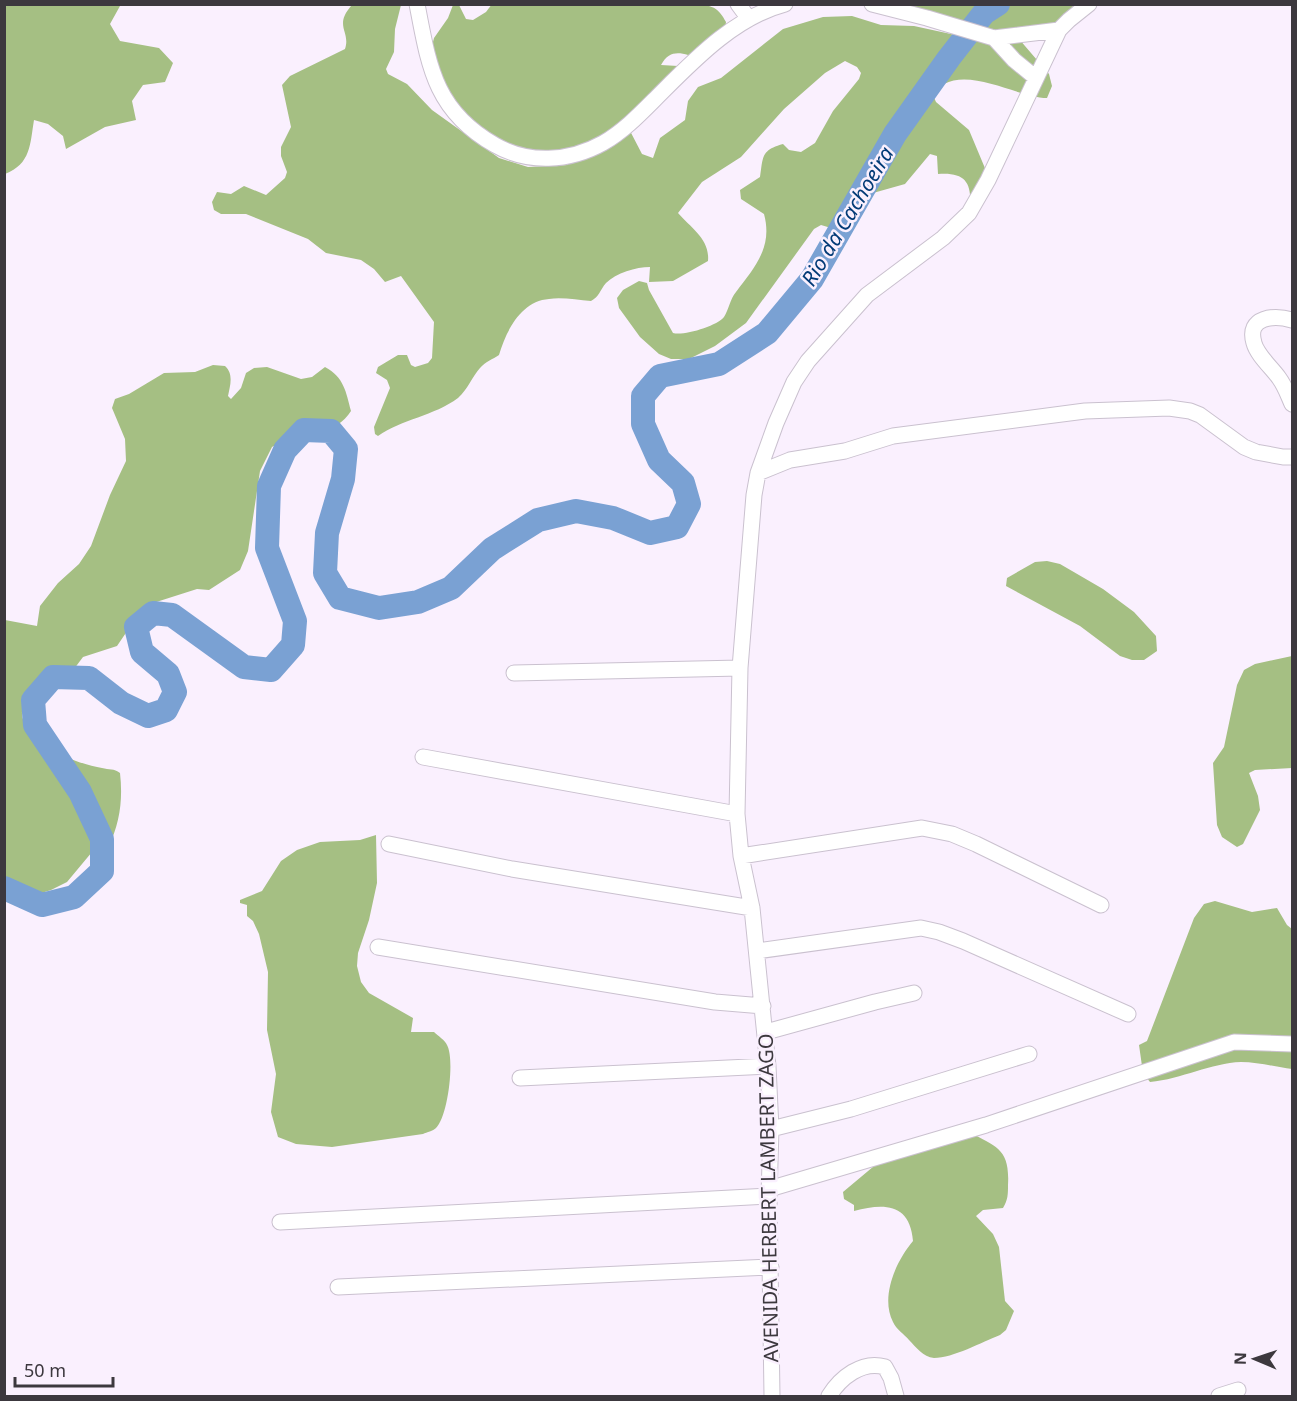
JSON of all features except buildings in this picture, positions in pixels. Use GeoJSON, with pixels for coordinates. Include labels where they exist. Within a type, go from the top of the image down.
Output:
{"type":"FeatureCollection","features":[{"type":"Feature","properties":{"kind":"street"},"geometry":{"type":"LineString","coordinates":[[417,4],[428,65],[445,102],[482,138],[506,152],[526,158],[553,159],[602,144],[632,123],[707,49],[749,18],[785,4]]}},
{"type":"Feature","properties":{"kind":"street"},"geometry":{"type":"LineString","coordinates":[[738,4],[749,18]]}},
{"type":"Feature","properties":{"kind":"street"},"geometry":{"type":"LineString","coordinates":[[872,4],[988,36],[1059,30]]}},
{"type":"Feature","properties":{"kind":"street","name":"AVENIDA HERBERT LAMBERT ZAGO"},"geometry":{"type":"LineString","coordinates":[[772,1396],[769,1192],[771,1129],[766,1032],[752,908],[741,856],[737,814],[740,668],[754,495],[758,473],[776,423],[795,382],[808,361],[867,295],[943,238],[969,213],[988,180],[1059,30],[1089,4]]}},
{"type":"Feature","properties":{"kind":"street"},"geometry":{"type":"LineString","coordinates":[[988,36],[1036,78]]}},
{"type":"Feature","properties":{"kind":"street"},"geometry":{"type":"LineString","coordinates":[[1293,320],[1266,317],[1260,321],[1253,338],[1256,347],[1281,381],[1293,404]]}},
{"type":"Feature","properties":{"kind":"street"},"geometry":{"type":"LineString","coordinates":[[758,473],[790,460],[845,451],[893,436],[1085,411],[1157,408],[1190,411],[1244,447],[1283,458],[1293,457]]}},
{"type":"Feature","properties":{"kind":"street"},"geometry":{"type":"LineString","coordinates":[[514,673],[740,668]]}},
{"type":"Feature","properties":{"kind":"street"},"geometry":{"type":"LineString","coordinates":[[423,757],[737,814]]}},
{"type":"Feature","properties":{"kind":"street"},"geometry":{"type":"LineString","coordinates":[[741,856],[922,828],[938,830],[976,844],[1101,905]]}},
{"type":"Feature","properties":{"kind":"street"},"geometry":{"type":"LineString","coordinates":[[389,844],[512,869],[752,908]]}},
{"type":"Feature","properties":{"kind":"street"},"geometry":{"type":"LineString","coordinates":[[756,951],[921,928],[963,940],[1128,1014]]}},
{"type":"Feature","properties":{"kind":"street"},"geometry":{"type":"LineString","coordinates":[[378,946],[715,1002],[763,1006]]}},
{"type":"Feature","properties":{"kind":"street"},"geometry":{"type":"LineString","coordinates":[[766,1032],[914,993]]}},
{"type":"Feature","properties":{"kind":"street"},"geometry":{"type":"LineString","coordinates":[[280,1222],[769,1192],[986,1125],[1234,1042],[1293,1044]]}},
{"type":"Feature","properties":{"kind":"street"},"geometry":{"type":"LineString","coordinates":[[771,1129],[851,1109],[1029,1054]]}},
{"type":"Feature","properties":{"kind":"street"},"geometry":{"type":"LineString","coordinates":[[520,1078],[768,1066]]}},
{"type":"Feature","properties":{"kind":"street"},"geometry":{"type":"LineString","coordinates":[[338,1287],[771,1268]]}},
{"type":"Feature","properties":{"kind":"street"},"geometry":{"type":"LineString","coordinates":[[829,1396],[838,1382],[853,1372],[876,1365],[885,1367],[896,1396]]}},
{"type":"Feature","properties":{"kind":"street"},"geometry":{"type":"LineString","coordinates":[[1219,1396],[1238,1390]]}},
{"type":"Feature","properties":{"kind":"green space"},"geometry":{"type":"Polygon","coordinates":[[[5,4],[129,5],[120,6],[110,24],[120,41],[159,48],[173,63],[165,82],[143,85],[132,101],[136,120],[105,127],[66,149],[63,136],[48,124],[34,120],[25,159],[14,170],[5,174],[5,4]]]}},
{"type":"Feature","properties":{"kind":"green space"},"geometry":{"type":"Polygon","coordinates":[[[492,4],[701,4],[719,11],[726,22],[724,35],[700,58],[678,53],[665,59],[661,65],[678,66],[681,71],[629,129],[642,154],[653,158],[660,138],[685,120],[688,101],[698,87],[721,78],[783,29],[823,17],[852,16],[881,25],[914,26],[974,39],[888,5],[1076,5],[1072,14],[1061,26],[1019,39],[1049,74],[1052,86],[1047,98],[968,80],[956,80],[944,84],[932,93],[936,102],[969,130],[987,173],[970,209],[970,192],[965,181],[955,175],[938,174],[937,156],[930,154],[905,184],[873,193],[831,228],[821,225],[814,229],[746,323],[715,346],[689,359],[671,359],[659,354],[640,337],[619,308],[617,298],[623,290],[639,281],[647,283],[673,333],[700,330],[715,324],[724,317],[734,295],[761,256],[766,237],[764,214],[741,199],[740,190],[760,177],[764,155],[771,149],[783,144],[789,150],[801,152],[815,143],[833,111],[859,79],[861,73],[857,67],[845,61],[825,73],[784,109],[741,157],[702,182],[678,213],[703,240],[708,253],[708,261],[673,281],[649,282],[650,267],[639,268],[626,271],[610,279],[591,301],[554,298],[530,305],[511,327],[499,355],[482,366],[458,398],[378,436],[375,434],[374,427],[390,388],[387,380],[376,373],[378,367],[398,355],[407,355],[411,365],[415,367],[428,363],[432,358],[434,322],[401,276],[385,282],[374,269],[361,260],[326,253],[308,239],[246,214],[221,214],[214,210],[212,202],[217,192],[231,194],[244,186],[266,195],[285,178],[287,172],[281,156],[281,147],[291,127],[282,85],[290,76],[345,49],[346,37],[343,23],[346,12],[352,5],[401,5],[395,29],[394,52],[386,69],[388,74],[407,84],[432,110],[499,158],[528,167],[568,165],[566,162],[491,142],[444,92],[432,46],[434,38],[448,18],[453,5],[459,5],[466,19],[473,20],[486,12],[492,4]]]}},
{"type":"Feature","properties":{"kind":"green space"},"geometry":{"type":"Polygon","coordinates":[[[213,365],[225,366],[228,369],[231,380],[228,396],[231,399],[241,388],[246,373],[254,368],[267,367],[301,379],[312,377],[325,367],[340,380],[346,391],[351,411],[337,425],[272,447],[260,471],[248,551],[240,570],[209,590],[197,589],[150,604],[136,618],[117,646],[83,657],[71,673],[45,682],[25,701],[22,718],[27,729],[37,739],[63,756],[91,766],[118,771],[121,792],[118,820],[108,847],[92,852],[67,882],[51,890],[22,899],[5,881],[5,620],[37,626],[40,606],[58,583],[79,564],[91,546],[110,495],[126,461],[125,439],[112,408],[115,399],[129,394],[164,373],[195,372],[213,365]]]}},
{"type":"Feature","properties":{"kind":"green space"},"geometry":{"type":"Polygon","coordinates":[[[1047,561],[1060,564],[1103,589],[1134,612],[1156,636],[1157,651],[1144,660],[1132,660],[1120,656],[1080,626],[1006,586],[1007,578],[1035,562],[1047,561]]]}},
{"type":"Feature","properties":{"kind":"green space"},"geometry":{"type":"Polygon","coordinates":[[[1292,656],[1292,768],[1255,770],[1249,773],[1258,796],[1260,810],[1243,844],[1237,847],[1222,837],[1217,825],[1213,763],[1224,747],[1237,685],[1244,670],[1255,664],[1292,656]]]}},
{"type":"Feature","properties":{"kind":"green space"},"geometry":{"type":"Polygon","coordinates":[[[376,835],[377,883],[369,920],[358,953],[357,966],[361,982],[369,993],[413,1018],[411,1032],[434,1032],[446,1043],[450,1062],[447,1101],[436,1128],[423,1134],[332,1147],[296,1144],[278,1137],[271,1112],[276,1074],[267,1030],[268,972],[259,934],[253,921],[247,916],[247,905],[240,903],[240,900],[262,891],[281,861],[297,850],[320,842],[360,840],[376,835]]]}},
{"type":"Feature","properties":{"kind":"green space"},"geometry":{"type":"Polygon","coordinates":[[[1215,901],[1252,912],[1277,908],[1292,929],[1292,1069],[1254,1063],[1230,1063],[1150,1082],[1143,1073],[1139,1045],[1147,1041],[1194,918],[1204,904],[1215,901]]]}},
{"type":"Feature","properties":{"kind":"green space"},"geometry":{"type":"Polygon","coordinates":[[[969,1132],[1000,1151],[1007,1164],[1008,1194],[1003,1208],[983,1210],[976,1216],[993,1234],[999,1247],[1005,1301],[1014,1311],[1006,1330],[1000,1335],[958,1353],[934,1358],[926,1356],[898,1329],[889,1312],[889,1291],[892,1280],[901,1259],[913,1241],[907,1219],[894,1209],[885,1207],[854,1211],[854,1205],[844,1199],[843,1192],[886,1156],[969,1132]]]}},
{"type":"Feature","properties":{"kind":"waterway","name":"Rio da Cachoeira"},"geometry":{"type":"LineString","coordinates":[[4,888],[42,905],[74,897],[102,871],[102,839],[80,792],[35,725],[33,700],[53,677],[89,678],[121,703],[148,716],[166,710],[175,692],[168,674],[142,652],[136,627],[153,613],[172,615],[244,667],[271,670],[293,645],[295,621],[267,548],[269,486],[285,450],[304,430],[331,431],[346,449],[343,479],[327,533],[325,573],[340,598],[379,608],[418,602],[451,588],[492,549],[538,520],[576,511],[613,518],[650,533],[677,527],[689,504],[683,483],[659,460],[643,424],[643,396],[660,376],[719,364],[767,333],[812,279],[895,134],[984,13],[998,4]]}}]}
